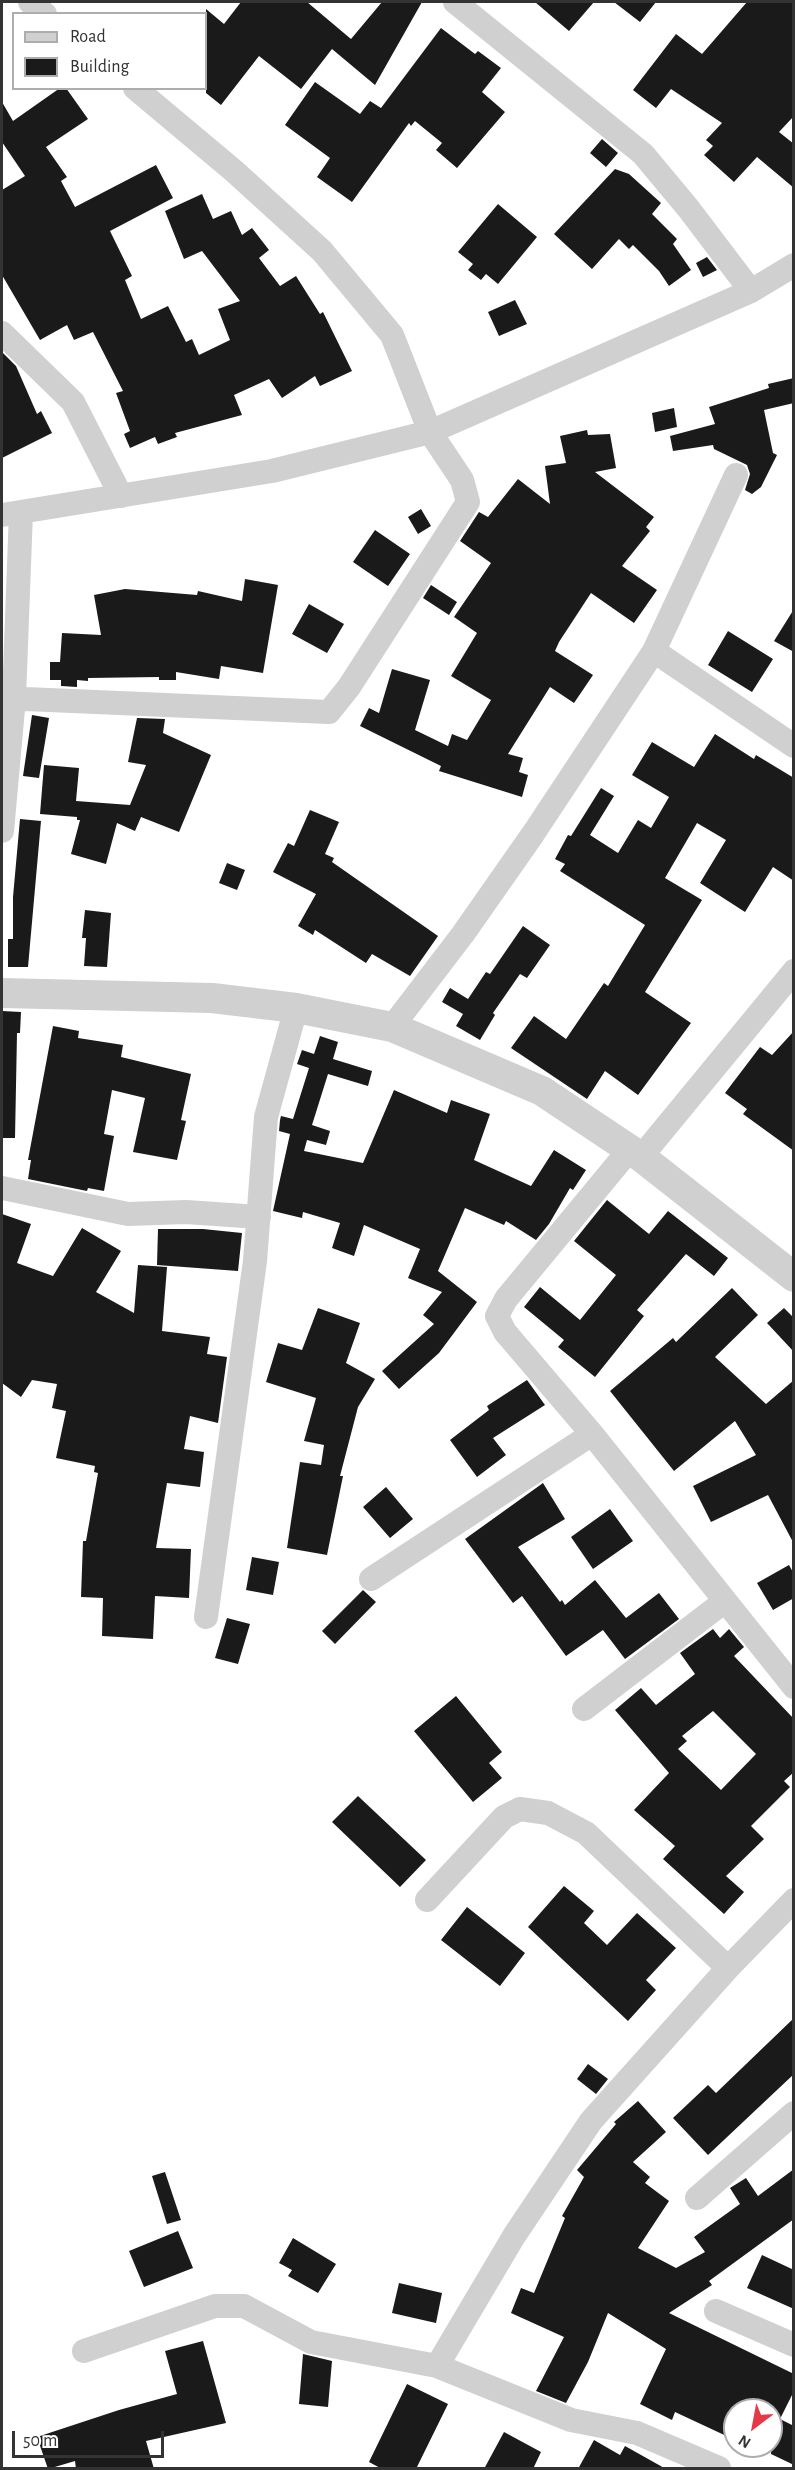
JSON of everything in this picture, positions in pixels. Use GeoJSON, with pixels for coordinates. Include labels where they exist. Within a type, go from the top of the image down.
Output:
{"type":"FeatureCollection","features":[{"type":"Feature","properties":{"kind":"street"},"geometry":{"type":"LineString","coordinates":[[30,2],[42,12]]}},
{"type":"Feature","properties":{"kind":"street"},"geometry":{"type":"LineString","coordinates":[[455,2],[643,154],[688,208],[751,291]]}},
{"type":"Feature","properties":{"kind":"street"},"geometry":{"type":"LineString","coordinates":[[8,698],[329,712],[349,687],[468,502],[462,480],[430,432],[392,335],[322,251],[234,171],[137,90]]}},
{"type":"Feature","properties":{"kind":"street"},"geometry":{"type":"LineString","coordinates":[[2,831],[8,698],[11,513],[272,471],[430,432],[751,291],[794,265]]}},
{"type":"Feature","properties":{"kind":"street"},"geometry":{"type":"LineString","coordinates":[[2,333],[74,402],[121,496]]}},
{"type":"Feature","properties":{"kind":"street"},"geometry":{"type":"LineString","coordinates":[[392,1027],[463,934],[533,834],[654,651],[736,475]]}},
{"type":"Feature","properties":{"kind":"street"},"geometry":{"type":"LineString","coordinates":[[654,651],[794,746]]}},
{"type":"Feature","properties":{"kind":"street"},"geometry":{"type":"LineString","coordinates":[[794,971],[506,1299],[496,1316],[505,1332],[592,1434],[794,1687]]}},
{"type":"Feature","properties":{"kind":"street"},"geometry":{"type":"LineString","coordinates":[[2,993],[212,998],[296,1008],[392,1027],[459,1053],[542,1091],[635,1153],[794,1277]]}},
{"type":"Feature","properties":{"kind":"street"},"geometry":{"type":"LineString","coordinates":[[206,1617],[255,1261],[266,1117],[296,1008]]}},
{"type":"Feature","properties":{"kind":"street"},"geometry":{"type":"LineString","coordinates":[[2,1188],[128,1214],[186,1212],[259,1217]]}},
{"type":"Feature","properties":{"kind":"street"},"geometry":{"type":"LineString","coordinates":[[371,1579],[592,1434]]}},
{"type":"Feature","properties":{"kind":"street"},"geometry":{"type":"LineString","coordinates":[[584,1709],[724,1601]]}},
{"type":"Feature","properties":{"kind":"street"},"geometry":{"type":"LineString","coordinates":[[427,1900],[504,1817],[520,1809],[548,1813],[586,1833],[728,1968]]}},
{"type":"Feature","properties":{"kind":"street"},"geometry":{"type":"LineString","coordinates":[[438,2366],[514,2236],[591,2121],[728,1968],[794,1900]]}},
{"type":"Feature","properties":{"kind":"street"},"geometry":{"type":"LineString","coordinates":[[696,2198],[794,2113]]}},
{"type":"Feature","properties":{"kind":"street"},"geometry":{"type":"LineString","coordinates":[[84,2351],[215,2306],[244,2306],[311,2342],[438,2366],[571,2420],[637,2433],[719,2469]]}},
{"type":"Feature","properties":{"kind":"street"},"geometry":{"type":"LineString","coordinates":[[716,2312],[794,2345]]}},
{"type":"Feature","properties":{"kind":"building"},"geometry":{"type":"Polygon","coordinates":[[[241,2],[307,2],[351,39],[382,2],[422,2],[375,85],[332,49],[301,89],[259,56],[221,105],[206,93],[206,9],[224,24],[241,2]]]}},
{"type":"Feature","properties":{"kind":"building"},"geometry":{"type":"Polygon","coordinates":[[[535,2],[594,2],[569,31],[535,2]]]}},
{"type":"Feature","properties":{"kind":"building"},"geometry":{"type":"Polygon","coordinates":[[[614,2],[656,2],[640,22],[614,2]]]}},
{"type":"Feature","properties":{"kind":"building"},"geometry":{"type":"Polygon","coordinates":[[[747,2],[794,2],[794,116],[779,132],[794,144],[794,188],[757,157],[734,182],[704,155],[713,146],[706,140],[722,123],[671,89],[656,108],[633,90],[676,34],[702,54],[747,2]]]}},
{"type":"Feature","properties":{"kind":"building"},"geometry":{"type":"Polygon","coordinates":[[[441,28],[475,54],[478,51],[501,68],[482,92],[505,112],[457,168],[436,150],[442,143],[415,121],[411,126],[409,123],[352,202],[317,177],[330,158],[285,125],[315,82],[360,114],[370,101],[381,108],[441,28]]]}},
{"type":"Feature","properties":{"kind":"building"},"geometry":{"type":"Polygon","coordinates":[[[57,90],[67,90],[88,119],[46,147],[67,177],[61,181],[75,207],[156,165],[173,198],[110,231],[132,276],[125,280],[141,319],[168,306],[186,342],[192,339],[199,355],[230,340],[218,309],[240,301],[202,251],[184,259],[165,211],[202,194],[213,219],[231,211],[242,235],[252,228],[269,250],[259,258],[280,286],[296,276],[320,314],[323,312],[352,371],[320,386],[315,376],[282,398],[269,379],[234,395],[242,415],[175,433],[177,437],[158,444],[155,437],[130,448],[124,434],[130,431],[116,393],[123,391],[93,332],[74,340],[67,325],[40,340],[2,275],[2,190],[25,176],[2,142],[2,102],[13,121],[57,90]]]}},
{"type":"Feature","properties":{"kind":"building"},"geometry":{"type":"Polygon","coordinates":[[[602,139],[618,153],[606,167],[590,153],[602,139]]]}},
{"type":"Feature","properties":{"kind":"building"},"geometry":{"type":"Polygon","coordinates":[[[615,169],[629,174],[661,203],[652,214],[677,239],[673,244],[691,270],[669,286],[659,271],[633,245],[629,249],[619,239],[592,269],[554,234],[615,169]]]}},
{"type":"Feature","properties":{"kind":"building"},"geometry":{"type":"Polygon","coordinates":[[[498,204],[537,237],[498,284],[486,274],[481,280],[468,270],[473,264],[458,252],[498,204]]]}},
{"type":"Feature","properties":{"kind":"building"},"geometry":{"type":"Polygon","coordinates":[[[707,257],[717,270],[703,277],[696,263],[707,257]]]}},
{"type":"Feature","properties":{"kind":"building"},"geometry":{"type":"Polygon","coordinates":[[[515,300],[527,324],[499,336],[488,312],[515,300]]]}},
{"type":"Feature","properties":{"kind":"building"},"geometry":{"type":"Polygon","coordinates":[[[2,352],[16,366],[37,414],[41,411],[52,433],[2,458],[2,352]]]}},
{"type":"Feature","properties":{"kind":"building"},"geometry":{"type":"Polygon","coordinates":[[[794,378],[794,403],[764,410],[773,453],[777,455],[761,487],[752,494],[745,490],[750,474],[747,465],[714,449],[713,445],[673,451],[670,436],[715,424],[709,407],[769,388],[768,384],[794,378]]]}},
{"type":"Feature","properties":{"kind":"building"},"geometry":{"type":"Polygon","coordinates":[[[674,408],[677,427],[655,432],[652,413],[674,408]]]}},
{"type":"Feature","properties":{"kind":"building"},"geometry":{"type":"Polygon","coordinates":[[[587,430],[588,435],[610,434],[616,468],[595,472],[654,517],[646,527],[650,531],[622,566],[657,590],[634,623],[591,593],[559,642],[555,651],[593,675],[574,703],[550,687],[508,754],[523,758],[519,772],[528,775],[522,797],[439,771],[441,766],[360,726],[369,708],[379,713],[392,669],[430,680],[415,730],[448,746],[452,734],[467,740],[491,700],[451,676],[477,633],[454,617],[491,563],[460,541],[479,512],[488,517],[518,479],[550,504],[545,466],[566,463],[560,436],[587,430]]]}},
{"type":"Feature","properties":{"kind":"building"},"geometry":{"type":"Polygon","coordinates":[[[421,509],[431,526],[418,534],[408,517],[421,509]]]}},
{"type":"Feature","properties":{"kind":"building"},"geometry":{"type":"Polygon","coordinates":[[[375,530],[410,554],[388,586],[353,562],[375,530]]]}},
{"type":"Feature","properties":{"kind":"building"},"geometry":{"type":"Polygon","coordinates":[[[245,579],[278,585],[263,673],[221,666],[219,679],[176,672],[176,680],[159,680],[159,677],[88,678],[88,681],[77,680],[77,687],[61,686],[61,680],[50,680],[50,662],[60,662],[62,633],[101,635],[94,595],[125,589],[197,595],[198,591],[242,601],[245,579]]]}},
{"type":"Feature","properties":{"kind":"building"},"geometry":{"type":"Polygon","coordinates":[[[431,585],[457,602],[449,615],[423,598],[431,585]]]}},
{"type":"Feature","properties":{"kind":"building"},"geometry":{"type":"Polygon","coordinates":[[[309,604],[344,624],[327,653],[292,634],[309,604]]]}},
{"type":"Feature","properties":{"kind":"building"},"geometry":{"type":"Polygon","coordinates":[[[794,609],[794,652],[774,641],[794,609]]]}},
{"type":"Feature","properties":{"kind":"building"},"geometry":{"type":"Polygon","coordinates":[[[728,631],[773,659],[752,692],[708,665],[728,631]]]}},
{"type":"Feature","properties":{"kind":"building"},"geometry":{"type":"Polygon","coordinates":[[[32,715],[49,718],[39,778],[23,776],[32,715]]]}},
{"type":"Feature","properties":{"kind":"building"},"geometry":{"type":"Polygon","coordinates":[[[137,718],[165,719],[163,733],[211,755],[179,832],[141,817],[135,831],[117,823],[106,864],[71,854],[80,820],[77,820],[77,817],[40,814],[44,765],[79,768],[76,801],[130,805],[146,765],[128,762],[137,718]]]}},
{"type":"Feature","properties":{"kind":"building"},"geometry":{"type":"Polygon","coordinates":[[[715,734],[754,759],[756,755],[794,778],[794,881],[773,867],[745,912],[700,883],[726,840],[697,823],[665,878],[702,900],[645,992],[691,1023],[638,1095],[605,1071],[587,1099],[511,1048],[534,1016],[566,1039],[604,983],[608,986],[645,925],[560,871],[565,864],[555,859],[568,835],[571,836],[601,788],[614,796],[590,835],[618,853],[638,820],[651,828],[669,797],[632,775],[652,742],[694,767],[715,734]]]}},
{"type":"Feature","properties":{"kind":"building"},"geometry":{"type":"Polygon","coordinates":[[[310,810],[339,822],[325,854],[334,858],[332,862],[438,936],[410,976],[372,954],[366,963],[315,930],[313,935],[298,926],[316,894],[273,872],[288,843],[294,846],[310,810]]]}},
{"type":"Feature","properties":{"kind":"building"},"geometry":{"type":"Polygon","coordinates":[[[20,819],[41,821],[28,967],[8,967],[8,939],[13,939],[13,897],[20,819]]]}},
{"type":"Feature","properties":{"kind":"building"},"geometry":{"type":"Polygon","coordinates":[[[227,863],[245,870],[237,890],[219,883],[227,863]]]}},
{"type":"Feature","properties":{"kind":"building"},"geometry":{"type":"Polygon","coordinates":[[[85,910],[111,913],[107,967],[84,966],[86,938],[82,938],[85,910]]]}},
{"type":"Feature","properties":{"kind":"building"},"geometry":{"type":"Polygon","coordinates":[[[523,926],[550,945],[527,978],[520,974],[493,1013],[495,1015],[480,1040],[456,1026],[463,1014],[442,1002],[450,988],[468,999],[486,972],[490,974],[523,926]]]}},
{"type":"Feature","properties":{"kind":"building"},"geometry":{"type":"Polygon","coordinates":[[[2,1011],[21,1012],[20,1033],[17,1033],[15,1138],[2,1138],[2,1011]]]}},
{"type":"Feature","properties":{"kind":"building"},"geometry":{"type":"Polygon","coordinates":[[[53,1026],[79,1031],[78,1038],[123,1045],[121,1057],[191,1074],[181,1120],[186,1121],[177,1160],[133,1152],[145,1098],[112,1090],[104,1134],[114,1136],[104,1191],[88,1188],[87,1191],[28,1179],[31,1160],[28,1160],[53,1026]]]}},
{"type":"Feature","properties":{"kind":"building"},"geometry":{"type":"Polygon","coordinates":[[[794,1031],[794,1151],[743,1114],[747,1109],[725,1093],[760,1047],[772,1055],[794,1031]]]}},
{"type":"Feature","properties":{"kind":"building"},"geometry":{"type":"Polygon","coordinates":[[[320,1036],[338,1042],[333,1059],[372,1071],[368,1086],[328,1074],[312,1125],[330,1131],[326,1145],[307,1140],[304,1151],[363,1163],[394,1090],[447,1113],[451,1100],[490,1114],[474,1160],[531,1186],[554,1150],[586,1170],[573,1190],[570,1188],[549,1224],[536,1240],[506,1221],[504,1225],[465,1208],[438,1271],[477,1302],[439,1353],[399,1389],[382,1371],[434,1324],[423,1315],[442,1292],[408,1278],[420,1249],[364,1225],[354,1256],[332,1248],[340,1223],[303,1212],[302,1218],[273,1211],[290,1134],[279,1131],[281,1116],[293,1119],[309,1068],[297,1064],[302,1050],[314,1054],[320,1036]]]}},
{"type":"Feature","properties":{"kind":"building"},"geometry":{"type":"Polygon","coordinates":[[[607,1200],[649,1234],[668,1211],[728,1258],[714,1276],[686,1254],[637,1310],[644,1316],[595,1377],[558,1347],[564,1340],[524,1307],[540,1287],[580,1320],[616,1275],[574,1241],[607,1200]]]}},
{"type":"Feature","properties":{"kind":"building"},"geometry":{"type":"Polygon","coordinates":[[[2,1214],[31,1224],[17,1263],[53,1276],[82,1228],[121,1251],[96,1292],[134,1313],[138,1265],[167,1267],[162,1331],[210,1337],[207,1354],[227,1357],[218,1423],[190,1416],[184,1449],[204,1452],[200,1487],[167,1483],[156,1548],[191,1549],[189,1598],[155,1596],[153,1639],[102,1636],[103,1598],[81,1597],[83,1541],[86,1541],[98,1473],[94,1472],[95,1466],[56,1458],[66,1411],[52,1408],[57,1384],[32,1380],[21,1397],[2,1383],[2,1214]]]}},
{"type":"Feature","properties":{"kind":"building"},"geometry":{"type":"Polygon","coordinates":[[[158,1229],[203,1229],[242,1233],[238,1271],[157,1265],[158,1229]]]}},
{"type":"Feature","properties":{"kind":"building"},"geometry":{"type":"Polygon","coordinates":[[[732,1288],[758,1315],[715,1357],[766,1404],[794,1380],[794,1544],[768,1495],[711,1522],[693,1486],[756,1455],[735,1421],[674,1471],[610,1391],[673,1338],[676,1342],[732,1288]]]}},
{"type":"Feature","properties":{"kind":"building"},"geometry":{"type":"Polygon","coordinates":[[[318,1308],[360,1323],[346,1363],[375,1379],[358,1407],[340,1476],[343,1476],[327,1555],[287,1548],[300,1462],[321,1465],[324,1445],[304,1441],[316,1398],[266,1382],[278,1343],[302,1350],[318,1308]]]}},
{"type":"Feature","properties":{"kind":"building"},"geometry":{"type":"Polygon","coordinates":[[[784,1308],[794,1318],[794,1352],[767,1323],[784,1308]]]}},
{"type":"Feature","properties":{"kind":"building"},"geometry":{"type":"Polygon","coordinates":[[[527,1380],[545,1405],[493,1438],[506,1455],[477,1477],[450,1440],[489,1410],[487,1406],[527,1380]]]}},
{"type":"Feature","properties":{"kind":"building"},"geometry":{"type":"Polygon","coordinates":[[[543,1483],[565,1519],[518,1547],[560,1602],[562,1600],[565,1605],[595,1580],[626,1618],[659,1593],[679,1619],[625,1659],[603,1630],[566,1656],[522,1596],[513,1603],[465,1539],[543,1483]]]}},
{"type":"Feature","properties":{"kind":"building"},"geometry":{"type":"Polygon","coordinates":[[[386,1487],[413,1519],[390,1538],[363,1507],[386,1487]]]}},
{"type":"Feature","properties":{"kind":"building"},"geometry":{"type":"Polygon","coordinates":[[[610,1509],[633,1541],[593,1569],[571,1537],[610,1509]]]}},
{"type":"Feature","properties":{"kind":"building"},"geometry":{"type":"Polygon","coordinates":[[[252,1557],[279,1562],[273,1595],[246,1590],[252,1557]]]}},
{"type":"Feature","properties":{"kind":"building"},"geometry":{"type":"Polygon","coordinates":[[[789,1565],[794,1574],[794,1598],[773,1610],[757,1583],[789,1565]]]}},
{"type":"Feature","properties":{"kind":"building"},"geometry":{"type":"Polygon","coordinates":[[[363,1590],[376,1602],[335,1644],[322,1631],[363,1590]]]}},
{"type":"Feature","properties":{"kind":"building"},"geometry":{"type":"Polygon","coordinates":[[[227,1618],[250,1624],[238,1664],[215,1658],[227,1618]]]}},
{"type":"Feature","properties":{"kind":"building"},"geometry":{"type":"Polygon","coordinates":[[[713,1629],[720,1638],[729,1629],[744,1647],[734,1656],[794,1719],[794,1772],[784,1781],[790,1787],[751,1826],[764,1839],[726,1876],[744,1892],[724,1914],[663,1859],[675,1846],[634,1810],[669,1773],[615,1710],[641,1688],[656,1705],[695,1674],[680,1653],[713,1629]],[[713,1711],[682,1736],[687,1741],[678,1749],[721,1790],[756,1754],[713,1711]]]}},
{"type":"Feature","properties":{"kind":"building"},"geometry":{"type":"Polygon","coordinates":[[[456,1696],[502,1752],[489,1763],[502,1778],[473,1802],[414,1731],[456,1696]]]}},
{"type":"Feature","properties":{"kind":"building"},"geometry":{"type":"Polygon","coordinates":[[[358,1796],[426,1860],[400,1887],[332,1822],[358,1796]]]}},
{"type":"Feature","properties":{"kind":"building"},"geometry":{"type":"Polygon","coordinates":[[[564,1886],[594,1911],[584,1923],[607,1945],[637,1913],[676,1948],[646,1980],[656,1990],[628,2021],[528,1927],[564,1886]]]}},
{"type":"Feature","properties":{"kind":"building"},"geometry":{"type":"Polygon","coordinates":[[[467,1907],[525,1953],[500,1986],[441,1940],[467,1907]]]}},
{"type":"Feature","properties":{"kind":"building"},"geometry":{"type":"Polygon","coordinates":[[[794,2018],[794,2074],[708,2155],[673,2118],[708,2085],[716,2093],[794,2018]]]}},
{"type":"Feature","properties":{"kind":"building"},"geometry":{"type":"Polygon","coordinates":[[[588,2064],[608,2079],[596,2094],[577,2079],[588,2064]]]}},
{"type":"Feature","properties":{"kind":"building"},"geometry":{"type":"Polygon","coordinates":[[[638,2101],[666,2132],[633,2162],[650,2177],[645,2183],[669,2201],[638,2248],[676,2268],[705,2252],[694,2237],[740,2204],[730,2188],[746,2178],[758,2196],[794,2169],[794,2219],[709,2281],[712,2285],[669,2313],[794,2374],[794,2391],[783,2413],[783,2398],[723,2398],[723,2434],[675,2412],[672,2420],[640,2404],[666,2349],[608,2313],[588,2362],[566,2403],[536,2391],[564,2337],[511,2313],[521,2288],[534,2293],[565,2218],[562,2216],[584,2177],[577,2170],[616,2124],[614,2122],[638,2101]]]}},
{"type":"Feature","properties":{"kind":"building"},"geometry":{"type":"Polygon","coordinates":[[[165,2172],[181,2220],[167,2224],[152,2176],[165,2172]]]}},
{"type":"Feature","properties":{"kind":"building"},"geometry":{"type":"Polygon","coordinates":[[[178,2231],[193,2268],[144,2287],[129,2251],[178,2231]]]}},
{"type":"Feature","properties":{"kind":"building"},"geometry":{"type":"Polygon","coordinates":[[[293,2238],[336,2264],[318,2293],[288,2276],[292,2270],[279,2263],[293,2238]]]}},
{"type":"Feature","properties":{"kind":"building"},"geometry":{"type":"Polygon","coordinates":[[[762,2255],[794,2270],[794,2309],[747,2288],[762,2255]]]}},
{"type":"Feature","properties":{"kind":"building"},"geometry":{"type":"Polygon","coordinates":[[[399,2283],[442,2293],[436,2323],[392,2313],[399,2283]]]}},
{"type":"Feature","properties":{"kind":"building"},"geometry":{"type":"Polygon","coordinates":[[[203,2341],[226,2423],[146,2441],[154,2469],[76,2469],[75,2461],[48,2469],[37,2437],[177,2394],[165,2351],[203,2341]]]}},
{"type":"Feature","properties":{"kind":"building"},"geometry":{"type":"Polygon","coordinates":[[[303,2354],[332,2361],[328,2407],[299,2404],[303,2354]]]}},
{"type":"Feature","properties":{"kind":"building"},"geometry":{"type":"Polygon","coordinates":[[[407,2384],[448,2404],[416,2469],[382,2469],[369,2462],[407,2384]]]}},
{"type":"Feature","properties":{"kind":"building"},"geometry":{"type":"Polygon","coordinates":[[[783,2420],[794,2426],[794,2465],[779,2458],[783,2458],[783,2420]]]}},
{"type":"Feature","properties":{"kind":"building"},"geometry":{"type":"Polygon","coordinates":[[[504,2432],[541,2452],[533,2469],[484,2469],[504,2432]]]}},
{"type":"Feature","properties":{"kind":"building"},"geometry":{"type":"Polygon","coordinates":[[[594,2440],[620,2455],[625,2446],[666,2469],[578,2469],[594,2440]]]}}]}
